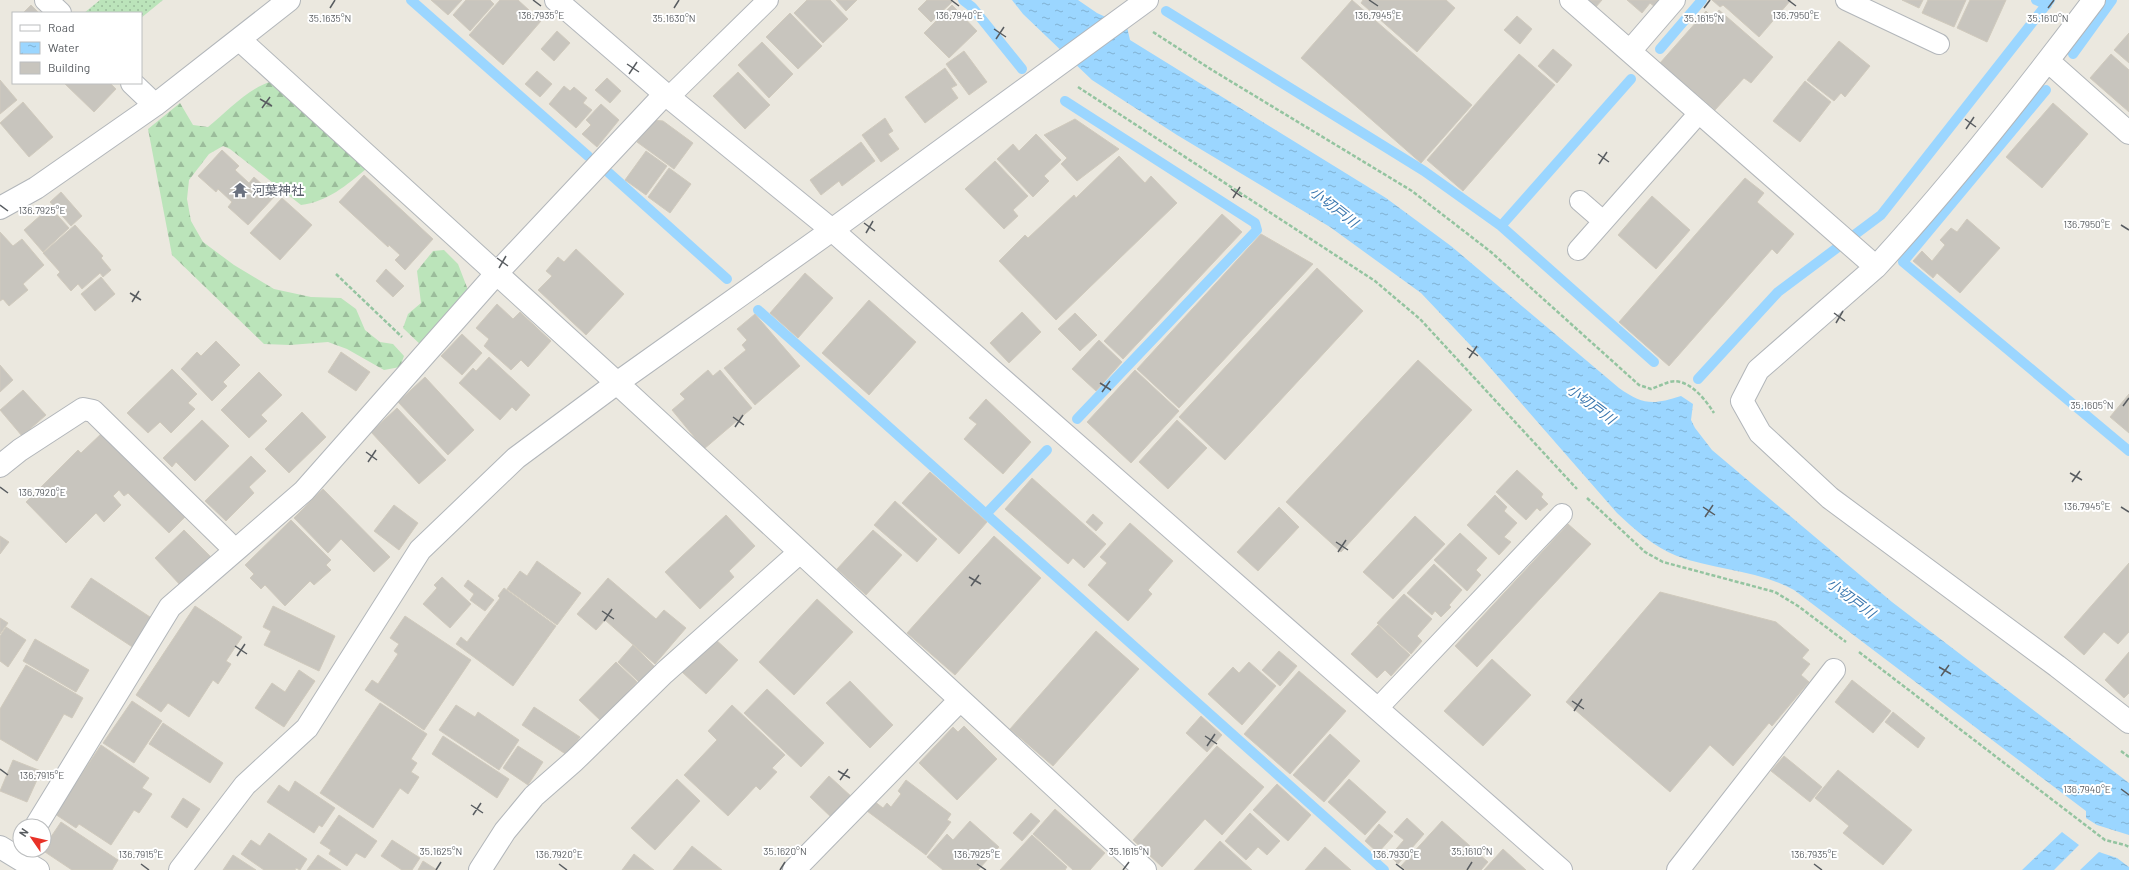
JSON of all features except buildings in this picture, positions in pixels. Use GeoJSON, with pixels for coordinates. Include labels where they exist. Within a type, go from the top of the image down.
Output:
{"type":"FeatureCollection","features":[{"type":"Feature","properties":{"kind":"street"},"geometry":{"type":"LineString","coordinates":[[46,0],[59,12]]}},
{"type":"Feature","properties":{"kind":"street"},"geometry":{"type":"LineString","coordinates":[[0,208],[36,188],[155,106],[289,0]]}},
{"type":"Feature","properties":{"kind":"street"},"geometry":{"type":"LineString","coordinates":[[556,0],[667,95],[832,230],[1561,870]]}},
{"type":"Feature","properties":{"kind":"street"},"geometry":{"type":"LineString","coordinates":[[180,870],[245,785],[307,728],[420,550],[516,458],[617,383],[832,230],[1054,66],[1147,0]]}},
{"type":"Feature","properties":{"kind":"street"},"geometry":{"type":"LineString","coordinates":[[1571,0],[1876,267]]}},
{"type":"Feature","properties":{"kind":"street"},"geometry":{"type":"LineString","coordinates":[[1630,51],[1674,0]]}},
{"type":"Feature","properties":{"kind":"street"},"geometry":{"type":"LineString","coordinates":[[2094,0],[2048,61],[1917,222],[1876,267],[1758,370],[1742,401],[1760,433],[1830,498],[2057,666],[2129,722]]}},
{"type":"Feature","properties":{"kind":"street"},"geometry":{"type":"LineString","coordinates":[[240,40],[617,383],[1144,870]]}},
{"type":"Feature","properties":{"kind":"street"},"geometry":{"type":"LineString","coordinates":[[2048,61],[2129,133]]}},
{"type":"Feature","properties":{"kind":"street"},"geometry":{"type":"LineString","coordinates":[[133,84],[155,106]]}},
{"type":"Feature","properties":{"kind":"street"},"geometry":{"type":"LineString","coordinates":[[41,818],[170,607],[304,491],[496,274],[667,95]]}},
{"type":"Feature","properties":{"kind":"street"},"geometry":{"type":"LineString","coordinates":[[0,466],[20,450],[83,409],[93,411],[235,550]]}},
{"type":"Feature","properties":{"kind":"street"},"geometry":{"type":"LineString","coordinates":[[480,870],[506,831],[534,796],[574,761],[664,673],[800,552]]}},
{"type":"Feature","properties":{"kind":"street"},"geometry":{"type":"LineString","coordinates":[[1678,870],[1834,670]]}},
{"type":"Feature","properties":{"kind":"street"},"geometry":{"type":"LineString","coordinates":[[794,870],[960,700]]}},
{"type":"Feature","properties":{"kind":"street"},"geometry":{"type":"LineString","coordinates":[[22,858],[38,870]]}},
{"type":"Feature","properties":{"kind":"lane"},"geometry":{"type":"LineString","coordinates":[[667,95],[768,0]]}},
{"type":"Feature","properties":{"kind":"lane"},"geometry":{"type":"LineString","coordinates":[[1846,0],[1938,44]]}},
{"type":"Feature","properties":{"kind":"lane"},"geometry":{"type":"LineString","coordinates":[[1578,250],[1700,112]]}},
{"type":"Feature","properties":{"kind":"lane"},"geometry":{"type":"LineString","coordinates":[[1580,200],[1603,221]]}},
{"type":"Feature","properties":{"kind":"lane"},"geometry":{"type":"LineString","coordinates":[[1377,709],[1562,514]]}},
{"type":"Feature","properties":{"kind":"path"},"geometry":{"type":"LineString","coordinates":[[1124,16],[1412,191],[1491,252],[1639,385],[1651,390],[1670,382],[1683,383],[1699,393],[1715,414]]}},
{"type":"Feature","properties":{"kind":"path"},"geometry":{"type":"LineString","coordinates":[[1054,66],[1375,281],[1420,320],[1580,491]]}},
{"type":"Feature","properties":{"kind":"path"},"geometry":{"type":"LineString","coordinates":[[336,274],[423,357]]}},
{"type":"Feature","properties":{"kind":"path"},"geometry":{"type":"LineString","coordinates":[[1585,496],[1645,552],[1663,562],[1775,592],[1798,606],[1848,644]]}},
{"type":"Feature","properties":{"kind":"path"},"geometry":{"type":"LineString","coordinates":[[1854,649],[2105,840],[2125,844],[2129,847]]}},
{"type":"Feature","properties":{"kind":"path"},"geometry":{"type":"LineString","coordinates":[[2117,747],[2129,757]]}},
{"type":"Feature","properties":{"kind":"green space"},"geometry":{"type":"Polygon","coordinates":[[[100,0],[163,0],[142,17],[142,12],[85,12],[100,0]]]}},
{"type":"Feature","properties":{"kind":"green space"},"geometry":{"type":"Polygon","coordinates":[[[273,81],[366,169],[344,187],[328,197],[301,205],[230,149],[223,146],[209,154],[189,180],[187,199],[191,221],[203,242],[234,265],[274,289],[311,297],[341,298],[356,309],[365,330],[380,342],[393,344],[404,356],[400,367],[384,370],[347,349],[328,342],[290,345],[264,344],[172,255],[148,129],[180,103],[193,125],[208,127],[247,94],[264,84],[273,81]]]}},
{"type":"Feature","properties":{"kind":"green space"},"geometry":{"type":"Polygon","coordinates":[[[444,250],[458,264],[468,290],[423,347],[403,328],[408,314],[421,303],[417,271],[433,251],[444,250]]]}},
{"type":"Feature","properties":{"kind":"water","name":"小切戸川"},"geometry":{"type":"Polygon","coordinates":[[[1012,0],[1078,0],[1097,13],[1127,27],[1130,40],[1386,198],[1451,246],[1627,394],[1648,402],[1663,401],[1681,396],[1693,404],[1691,420],[1695,428],[1712,450],[1892,602],[2129,783],[2129,835],[2097,825],[2086,818],[2086,811],[1794,590],[1766,578],[1691,561],[1660,548],[1645,537],[1617,513],[1473,348],[1421,293],[1330,227],[1177,135],[1092,80],[1023,14],[1012,0]]]}},
{"type":"Feature","properties":{"kind":"water"},"geometry":{"type":"Polygon","coordinates":[[[2062,832],[2079,845],[2054,870],[2022,870],[2062,832]]]}},
{"type":"Feature","properties":{"kind":"water"},"geometry":{"type":"Polygon","coordinates":[[[2099,852],[2117,858],[2129,867],[2129,870],[2080,870],[2099,852]]]}},
{"type":"Feature","properties":{"kind":"waterway"},"geometry":{"type":"LineString","coordinates":[[411,0],[588,156]]}},
{"type":"Feature","properties":{"kind":"waterway"},"geometry":{"type":"LineString","coordinates":[[963,0],[972,7],[1022,69]]}},
{"type":"Feature","properties":{"kind":"waterway"},"geometry":{"type":"LineString","coordinates":[[1660,49],[1702,0]]}},
{"type":"Feature","properties":{"kind":"waterway"},"geometry":{"type":"LineString","coordinates":[[2036,0],[2047,5]]}},
{"type":"Feature","properties":{"kind":"waterway"},"geometry":{"type":"LineString","coordinates":[[1698,379],[1778,292],[1881,215],[2050,0]]}},
{"type":"Feature","properties":{"kind":"waterway"},"geometry":{"type":"LineString","coordinates":[[2073,54],[2112,0]]}},
{"type":"Feature","properties":{"kind":"waterway"},"geometry":{"type":"LineString","coordinates":[[1166,11],[1424,171],[1501,226],[1654,362]]}},
{"type":"Feature","properties":{"kind":"waterway"},"geometry":{"type":"LineString","coordinates":[[1501,226],[1631,79]]}},
{"type":"Feature","properties":{"kind":"waterway"},"geometry":{"type":"LineString","coordinates":[[2046,90],[1903,262],[2129,451]]}},
{"type":"Feature","properties":{"kind":"waterway"},"geometry":{"type":"LineString","coordinates":[[1065,101],[1255,223],[1257,230],[1077,419]]}},
{"type":"Feature","properties":{"kind":"waterway"},"geometry":{"type":"LineString","coordinates":[[609,173],[727,279]]}},
{"type":"Feature","properties":{"kind":"waterway"},"geometry":{"type":"LineString","coordinates":[[758,310],[1384,870]]}},
{"type":"Feature","properties":{"kind":"waterway"},"geometry":{"type":"LineString","coordinates":[[987,513],[1047,450]]}},
{"type":"Feature","properties":{"kind":"place","name":"河葉神社"},"geometry":{"type":"Point","coordinates":[240,190]}}]}
